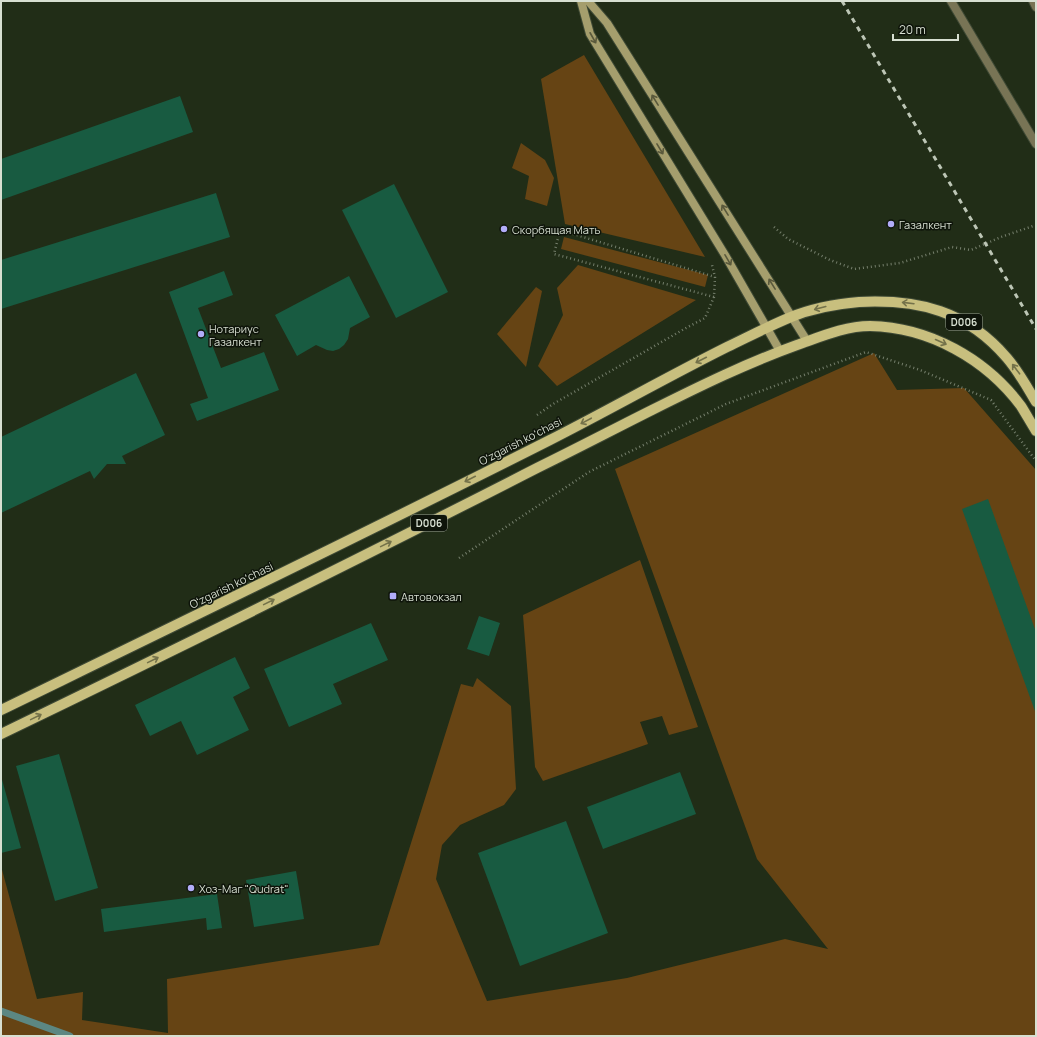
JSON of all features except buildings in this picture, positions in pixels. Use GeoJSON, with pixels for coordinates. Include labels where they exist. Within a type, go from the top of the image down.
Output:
{"type":"FeatureCollection","features":[{"type":"Feature","properties":{"kind":"main road"},"geometry":{"type":"LineString","coordinates":[[581,1],[590,34],[725,255],[780,351]]}},
{"type":"Feature","properties":{"kind":"main road"},"geometry":{"type":"LineString","coordinates":[[588,1],[607,23],[807,341]]}},
{"type":"Feature","properties":{"kind":"main road","name":"Oʻzgarish koʻchasi"},"geometry":{"type":"LineString","coordinates":[[1,710],[532,449],[704,359],[792,316],[832,305],[858,302],[905,303],[941,311],[972,327],[998,348],[1020,375],[1036,402]]}},
{"type":"Feature","properties":{"kind":"main road","name":"D006"},"geometry":{"type":"LineString","coordinates":[[1,734],[447,514],[713,379],[780,351],[822,336],[851,328],[872,326],[896,328],[930,337],[952,347],[972,359],[990,374],[1007,390],[1022,408],[1036,431]]}},
{"type":"Feature","properties":{"kind":"lane"},"geometry":{"type":"LineString","coordinates":[[951,1],[1036,144]]}},
{"type":"Feature","properties":{"kind":"lane"},"geometry":{"type":"LineString","coordinates":[[1033,1],[1036,7]]}},
{"type":"Feature","properties":{"kind":"path"},"geometry":{"type":"LineString","coordinates":[[774,227],[788,239],[830,260],[854,269],[900,263],[952,247],[971,250],[1001,237],[1036,225]]}},
{"type":"Feature","properties":{"kind":"path"},"geometry":{"type":"LineString","coordinates":[[714,297],[554,254],[560,230],[715,277]]}},
{"type":"Feature","properties":{"kind":"path"},"geometry":{"type":"LineString","coordinates":[[537,415],[560,400],[705,318],[714,297],[715,277],[712,263]]}},
{"type":"Feature","properties":{"kind":"path"},"geometry":{"type":"LineString","coordinates":[[459,558],[588,472],[726,404],[866,352],[920,370],[991,400],[1036,461]]}},
{"type":"Feature","properties":{"kind":"shaded area"},"geometry":{"type":"Polygon","coordinates":[[[584,55],[705,257],[565,224],[541,79],[584,55]]]}},
{"type":"Feature","properties":{"kind":"shaded area"},"geometry":{"type":"Polygon","coordinates":[[[521,143],[545,160],[554,178],[547,206],[525,199],[529,176],[512,168],[521,143]]]}},
{"type":"Feature","properties":{"kind":"shaded area"},"geometry":{"type":"Polygon","coordinates":[[[564,237],[708,275],[705,287],[561,249],[564,237]]]}},
{"type":"Feature","properties":{"kind":"shaded area"},"geometry":{"type":"Polygon","coordinates":[[[578,265],[696,300],[557,386],[538,366],[563,315],[557,288],[578,265]]]}},
{"type":"Feature","properties":{"kind":"shaded area"},"geometry":{"type":"Polygon","coordinates":[[[536,287],[542,291],[526,367],[497,334],[536,287]]]}},
{"type":"Feature","properties":{"kind":"shaded area"},"geometry":{"type":"Polygon","coordinates":[[[874,353],[897,390],[964,388],[1036,470],[1036,1036],[1,1036],[1,866],[37,999],[83,992],[82,1020],[168,1033],[167,979],[379,945],[461,684],[473,687],[477,678],[511,706],[516,789],[504,805],[460,825],[442,845],[436,879],[487,1001],[627,978],[785,939],[828,949],[757,859],[615,469],[874,353]]]}},
{"type":"Feature","properties":{"kind":"shaded area"},"geometry":{"type":"Polygon","coordinates":[[[640,560],[698,727],[669,735],[662,716],[640,722],[648,744],[543,781],[535,767],[523,615],[640,560]]]}},
{"type":"Feature","properties":{"kind":"waterway"},"geometry":{"type":"LineString","coordinates":[[1,1011],[70,1036]]}},
{"type":"Feature","properties":{"kind":"railway"},"geometry":{"type":"LineString","coordinates":[[842,1],[1036,329]]}},
{"type":"Feature","properties":{"kind":"place","name":"Газалкент"},"geometry":{"type":"Point","coordinates":[891,224]}},
{"type":"Feature","properties":{"kind":"place","name":"Скорбящая Мать"},"geometry":{"type":"Point","coordinates":[504,229]}},
{"type":"Feature","properties":{"kind":"place","name":"Нотариус Газалкент"},"geometry":{"type":"Point","coordinates":[201,334]}},
{"type":"Feature","properties":{"kind":"place","name":"Автовокзал"},"geometry":{"type":"Point","coordinates":[393,596]}},
{"type":"Feature","properties":{"kind":"place","name":"Хоз-Маг \"Qudrat\""},"geometry":{"type":"Point","coordinates":[191,888]}}]}
